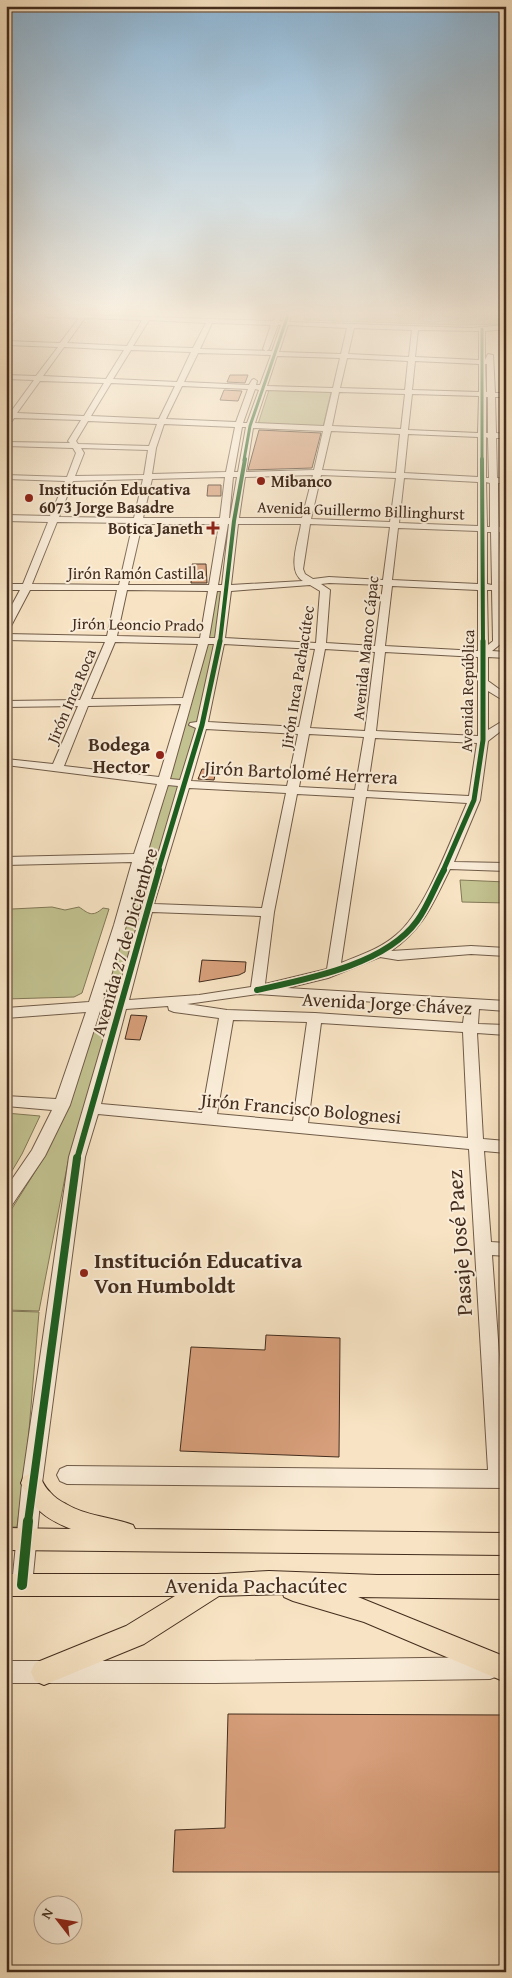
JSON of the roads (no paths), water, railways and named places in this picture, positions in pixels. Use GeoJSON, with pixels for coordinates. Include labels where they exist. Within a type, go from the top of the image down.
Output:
{"type":"FeatureCollection","features":[{"type":"Feature","properties":{"kind":"main road"},"geometry":{"type":"LineString","coordinates":[[32,1483],[40,1499],[58,1512],[108,1529],[162,1540]]}},
{"type":"Feature","properties":{"kind":"main road"},"geometry":{"type":"LineString","coordinates":[[16,1539],[506,1544]]}},
{"type":"Feature","properties":{"kind":"main road"},"geometry":{"type":"LineString","coordinates":[[269,1582],[366,1611],[504,1668]]}},
{"type":"Feature","properties":{"kind":"main road","name":"Avenida Pachacútec"},"geometry":{"type":"LineString","coordinates":[[14,1585],[217,1585],[269,1582],[377,1586],[506,1587]]}},
{"type":"Feature","properties":{"kind":"main road"},"geometry":{"type":"LineString","coordinates":[[44,1672],[134,1635],[217,1585]]}},
{"type":"Feature","properties":{"kind":"street"},"geometry":{"type":"LineString","coordinates":[[6,626],[26,588],[80,453],[72,441],[93,407]]}},
{"type":"Feature","properties":{"kind":"street","name":"Jirón Inca Roca"},"geometry":{"type":"LineString","coordinates":[[57,768],[112,639],[139,521],[152,448],[168,407]]}},
{"type":"Feature","properties":{"kind":"street","name":"Avenida 27 de Diciembre"},"geometry":{"type":"LineString","coordinates":[[14,1585],[16,1539],[32,1483],[77,1157],[147,908],[186,784],[214,676],[227,588],[229,476],[239,425],[247,407]]}},
{"type":"Feature","properties":{"kind":"street","name":"Avenida 27 de Diciembre"},"geometry":{"type":"LineString","coordinates":[[6,1201],[40,1152],[62,1105],[95,1006],[195,676],[204,641],[213,588],[241,475],[253,407]]}},
{"type":"Feature","properties":{"kind":"street","name":"Jirón Inca Pachacútec"},"geometry":{"type":"LineString","coordinates":[[257,990],[268,912],[321,646],[326,594],[322,587],[301,576],[298,571],[316,472],[332,407]]}},
{"type":"Feature","properties":{"kind":"street","name":"Avenida Manco Cápac"},"geometry":{"type":"LineString","coordinates":[[333,971],[370,734],[408,407]]}},
{"type":"Feature","properties":{"kind":"street","name":"Avenida República"},"geometry":{"type":"LineString","coordinates":[[257,990],[295,983],[333,971],[379,953],[401,938],[417,921],[446,865],[474,800],[483,740],[483,480],[481,407]]}},
{"type":"Feature","properties":{"kind":"street","name":"Avenida República"},"geometry":{"type":"LineString","coordinates":[[483,654],[498,642],[501,588],[495,530],[492,407]]}},
{"type":"Feature","properties":{"kind":"street"},"geometry":{"type":"LineString","coordinates":[[6,423],[9,415],[506,436]]}},
{"type":"Feature","properties":{"kind":"street"},"geometry":{"type":"LineString","coordinates":[[6,444],[152,448]]}},
{"type":"Feature","properties":{"kind":"street"},"geometry":{"type":"LineString","coordinates":[[6,477],[68,479],[229,476],[316,472],[506,481]]}},
{"type":"Feature","properties":{"kind":"street","name":"Avenida Guillermo Billinghurst"},"geometry":{"type":"LineString","coordinates":[[6,518],[229,522],[306,521],[506,530]]}},
{"type":"Feature","properties":{"kind":"street","name":"Jirón Ramón Castilla"},"geometry":{"type":"LineString","coordinates":[[6,587],[227,588],[329,580],[501,588]]}},
{"type":"Feature","properties":{"kind":"street","name":"Jirón Leoncio Prado"},"geometry":{"type":"LineString","coordinates":[[7,637],[220,641],[506,655]]}},
{"type":"Feature","properties":{"kind":"street"},"geometry":{"type":"LineString","coordinates":[[195,676],[214,676]]}},
{"type":"Feature","properties":{"kind":"street"},"geometry":{"type":"LineString","coordinates":[[483,682],[506,699]]}},
{"type":"Feature","properties":{"kind":"street"},"geometry":{"type":"LineString","coordinates":[[6,704],[188,701]]}},
{"type":"Feature","properties":{"kind":"street"},"geometry":{"type":"LineString","coordinates":[[181,725],[483,740],[506,722]]}},
{"type":"Feature","properties":{"kind":"street","name":"Jirón Bartolomé Herrera"},"geometry":{"type":"LineString","coordinates":[[6,762],[186,784],[474,800]]}},
{"type":"Feature","properties":{"kind":"street"},"geometry":{"type":"LineString","coordinates":[[6,861],[139,858]]}},
{"type":"Feature","properties":{"kind":"street"},"geometry":{"type":"LineString","coordinates":[[446,865],[506,867]]}},
{"type":"Feature","properties":{"kind":"street"},"geometry":{"type":"LineString","coordinates":[[147,908],[268,912]]}},
{"type":"Feature","properties":{"kind":"street"},"geometry":{"type":"LineString","coordinates":[[379,953],[398,956],[471,950],[506,952]]}},
{"type":"Feature","properties":{"kind":"street","name":"Avenida Jorge Chávez"},"geometry":{"type":"LineString","coordinates":[[6,1013],[199,999],[257,990],[506,1006]]}},
{"type":"Feature","properties":{"kind":"street","name":"Avenida Jorge Chávez"},"geometry":{"type":"LineString","coordinates":[[146,1002],[227,1015],[315,1018],[506,1030]]}},
{"type":"Feature","properties":{"kind":"street","name":"Pasaje José Paez"},"geometry":{"type":"LineString","coordinates":[[473,1003],[470,1027],[482,1248],[502,1479]]}},
{"type":"Feature","properties":{"kind":"street"},"geometry":{"type":"LineString","coordinates":[[208,1120],[227,1015]]}},
{"type":"Feature","properties":{"kind":"street"},"geometry":{"type":"LineString","coordinates":[[300,1128],[315,1018]]}},
{"type":"Feature","properties":{"kind":"street"},"geometry":{"type":"LineString","coordinates":[[6,1101],[62,1105]]}},
{"type":"Feature","properties":{"kind":"street","name":"Jirón Francisco Bolognesi"},"geometry":{"type":"LineString","coordinates":[[92,1108],[506,1147]]}},
{"type":"Feature","properties":{"kind":"street"},"geometry":{"type":"LineString","coordinates":[[482,1248],[506,1250]]}},
{"type":"Feature","properties":{"kind":"street"},"geometry":{"type":"LineString","coordinates":[[67,1475],[502,1479]]}},
{"type":"Feature","properties":{"kind":"street"},"geometry":{"type":"LineString","coordinates":[[6,1672],[214,1672],[504,1668]]}},
{"type":"Feature","properties":{"kind":"place","name":"Mibanco"},"geometry":{"type":"Point","coordinates":[261,481]}},
{"type":"Feature","properties":{"kind":"place","name":"Institución Educativa 6073 Jorge Basadre"},"geometry":{"type":"Point","coordinates":[29,498]}},
{"type":"Feature","properties":{"kind":"place","name":"Botica Janeth"},"geometry":{"type":"Point","coordinates":[213,528]}},
{"type":"Feature","properties":{"kind":"place","name":"Bodega Hector"},"geometry":{"type":"Point","coordinates":[160,755]}},
{"type":"Feature","properties":{"kind":"place","name":"Institución Educativa Von Humboldt"},"geometry":{"type":"Point","coordinates":[84,1273]}}]}
